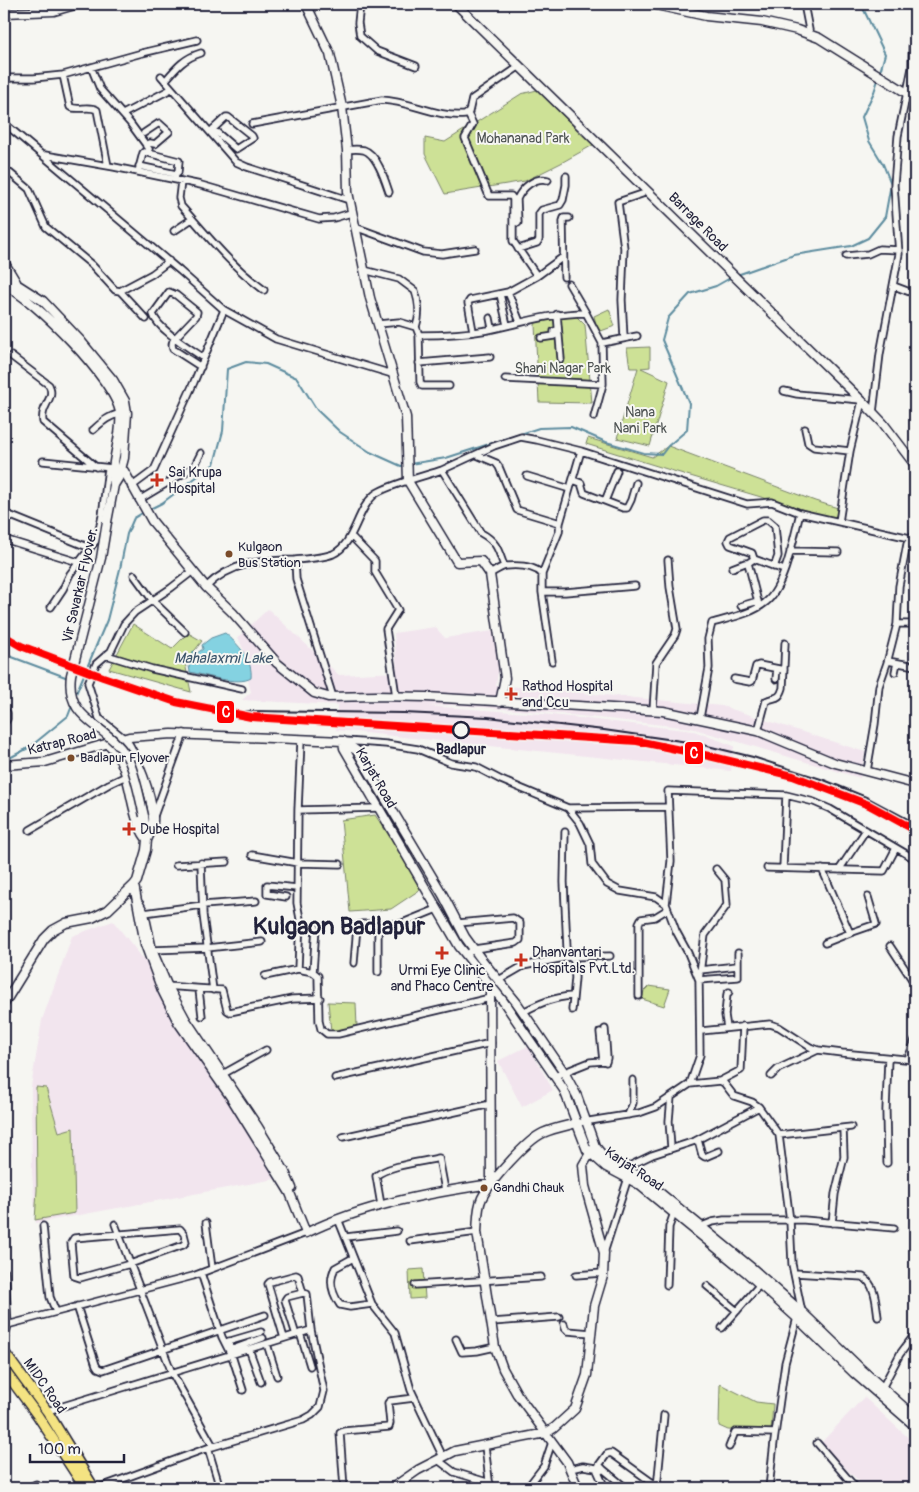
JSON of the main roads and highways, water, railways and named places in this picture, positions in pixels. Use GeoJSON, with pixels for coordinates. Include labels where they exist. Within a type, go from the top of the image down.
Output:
{"type":"FeatureCollection","features":[{"type":"Feature","properties":{"kind":"main road"},"geometry":{"type":"LineString","coordinates":[[4,12],[54,11],[78,4]]}},
{"type":"Feature","properties":{"kind":"main road"},"geometry":{"type":"LineString","coordinates":[[306,4],[330,54],[342,107],[348,150],[351,213],[370,298],[406,418],[408,477],[457,562],[481,561],[490,574],[504,678],[500,702]]}},
{"type":"Feature","properties":{"kind":"main road","name":"Barrage Road"},"geometry":{"type":"LineString","coordinates":[[456,4],[862,401],[883,423],[915,465]]}},
{"type":"Feature","properties":{"kind":"main road"},"geometry":{"type":"LineString","coordinates":[[651,4],[706,16],[762,22],[810,34],[912,96]]}},
{"type":"Feature","properties":{"kind":"main road"},"geometry":{"type":"LineString","coordinates":[[4,262],[16,282],[19,294]]}},
{"type":"Feature","properties":{"kind":"main road"},"geometry":{"type":"LineString","coordinates":[[4,276],[44,301],[80,340],[119,389],[125,401],[127,413],[124,458],[114,468]]}},
{"type":"Feature","properties":{"kind":"main road"},"geometry":{"type":"LineString","coordinates":[[4,285],[36,306],[98,372],[114,394],[118,402],[120,414],[119,440],[114,468]]}},
{"type":"Feature","properties":{"kind":"main road"},"geometry":{"type":"LineString","coordinates":[[114,468],[131,487],[152,521],[206,587],[233,613],[277,663],[314,693],[332,697],[396,696],[654,711],[700,718],[758,731],[835,763],[915,784]]}},
{"type":"Feature","properties":{"kind":"main road","name":"Vir Savarkar Flyover."},"geometry":{"type":"LineString","coordinates":[[114,468],[114,485],[101,558],[71,675],[71,692],[75,705],[82,714],[120,746],[128,759],[144,816],[147,840]]}},
{"type":"Feature","properties":{"kind":"main road","name":"Katrap Road"},"geometry":{"type":"LineString","coordinates":[[5,766],[45,762],[125,739],[184,734],[343,741]]}},
{"type":"Feature","properties":{"kind":"main road"},"geometry":{"type":"LineString","coordinates":[[4,1004],[44,939],[53,930],[66,923],[92,918],[108,910],[137,881],[147,840],[152,828],[153,817],[138,766],[125,739]]}},
{"type":"Feature","properties":{"kind":"main road","name":"Karjat Road"},"geometry":{"type":"LineString","coordinates":[[343,741],[344,748],[437,909],[466,955],[503,1001],[564,1090],[587,1150],[606,1167],[638,1184],[674,1213],[703,1231]]}},
{"type":"Feature","properties":{"kind":"main road","name":"Karjat Road"},"geometry":{"type":"LineString","coordinates":[[343,741],[357,751],[444,895],[458,924],[474,950],[523,1012],[564,1072],[577,1096],[595,1146],[604,1157],[642,1178],[807,1322],[881,1391],[915,1426]]}},
{"type":"Feature","properties":{"kind":"main road"},"geometry":{"type":"LineString","coordinates":[[107,743],[115,750],[126,776],[137,821],[147,840]]}},
{"type":"Feature","properties":{"kind":"main road"},"geometry":{"type":"LineString","coordinates":[[134,885],[139,904],[144,913],[152,950],[178,1022],[230,1096],[290,1193],[309,1232]]}},
{"type":"Feature","properties":{"kind":"main road"},"geometry":{"type":"LineString","coordinates":[[139,904],[139,915],[145,944],[164,986],[274,1153],[284,1170],[309,1232]]}},
{"type":"Feature","properties":{"kind":"main road"},"geometry":{"type":"LineString","coordinates":[[491,1184],[489,984],[499,980]]}},
{"type":"Feature","properties":{"kind":"main road"},"geometry":{"type":"LineString","coordinates":[[577,1123],[550,1130],[532,1139],[491,1184],[482,1199],[478,1215],[477,1232],[486,1280],[495,1348],[503,1369],[517,1394],[570,1469],[578,1488]]}},
{"type":"Feature","properties":{"kind":"main road"},"geometry":{"type":"LineString","coordinates":[[394,1488],[418,1470],[455,1451],[546,1433],[575,1409],[587,1374],[594,1306],[603,1273],[604,1253],[585,1186],[583,1165],[595,1146]]}},
{"type":"Feature","properties":{"kind":"main road"},"geometry":{"type":"LineString","coordinates":[[309,1232],[338,1219],[381,1206],[445,1190],[491,1184]]}},
{"type":"Feature","properties":{"kind":"main road"},"geometry":{"type":"LineString","coordinates":[[4,1272],[7,1325],[4,1337]]}},
{"type":"Feature","properties":{"kind":"main road","name":"MIDC Road"},"geometry":{"type":"LineString","coordinates":[[4,1352],[47,1411],[94,1488]]}},
{"type":"Feature","properties":{"kind":"main road","name":"MIDC Road"},"geometry":{"type":"LineString","coordinates":[[4,1370],[38,1416],[85,1488]]}},
{"type":"Feature","properties":{"kind":"main road","name":"Karjat Road"},"geometry":{"type":"LineString","coordinates":[[881,1391],[915,1417]]}},
{"type":"Feature","properties":{"kind":"water","name":"Mahalaxmi Lake"},"geometry":{"type":"Polygon","coordinates":[[[225,633],[244,653],[250,665],[251,678],[238,681],[190,672],[189,666],[193,651],[197,653],[203,649],[202,645],[211,638],[225,633]]]}},
{"type":"Feature","properties":{"kind":"waterway"},"geometry":{"type":"LineString","coordinates":[[861,4],[885,54],[880,72]]}},
{"type":"Feature","properties":{"kind":"waterway"},"geometry":{"type":"LineString","coordinates":[[737,275],[794,255],[851,246],[868,238],[885,217],[891,184],[883,164],[869,141],[862,117],[879,77]]}},
{"type":"Feature","properties":{"kind":"waterway"},"geometry":{"type":"LineString","coordinates":[[410,464],[446,458],[539,428],[571,427],[606,442],[644,453],[662,454],[668,446],[687,430],[689,403],[662,340],[668,318],[690,294],[716,286],[732,277]]}},
{"type":"Feature","properties":{"kind":"waterway"},"geometry":{"type":"LineString","coordinates":[[148,510],[162,503],[214,464],[223,431],[227,369],[246,362],[266,364],[297,378],[317,410],[340,432],[370,452],[401,466],[405,465]]}},
{"type":"Feature","properties":{"kind":"waterway"},"geometry":{"type":"LineString","coordinates":[[75,696],[107,620],[127,534],[134,518],[144,512]]}},
{"type":"Feature","properties":{"kind":"waterway"},"geometry":{"type":"LineString","coordinates":[[4,654],[68,678]]}},
{"type":"Feature","properties":{"kind":"waterway"},"geometry":{"type":"LineString","coordinates":[[4,761],[30,747],[68,716],[73,703]]}},
{"type":"Feature","properties":{"kind":"railway"},"geometry":{"type":"LineString","coordinates":[[239,711],[404,713],[488,717],[604,730],[695,743],[753,757],[824,780],[866,797],[915,823]]}},
{"type":"Feature","properties":{"kind":"place","name":"Sai Krupa Hospital"},"geometry":{"type":"Point","coordinates":[157,480]}},
{"type":"Feature","properties":{"kind":"place","name":"Kulgaon Bus Station"},"geometry":{"type":"Point","coordinates":[229,554]}},
{"type":"Feature","properties":{"kind":"place","name":"Rathod Hospital and Ccu"},"geometry":{"type":"Point","coordinates":[511,694]}},
{"type":"Feature","properties":{"kind":"place","name":"Badlapur"},"geometry":{"type":"Point","coordinates":[461,730]}},
{"type":"Feature","properties":{"kind":"place","name":"Badlapur Flyover"},"geometry":{"type":"Point","coordinates":[71,758]}},
{"type":"Feature","properties":{"kind":"place","name":"Dube Hospital"},"geometry":{"type":"Point","coordinates":[129,829]}},
{"type":"Feature","properties":{"kind":"place","name":"Urmi Eye Clinic and Phaco Centre"},"geometry":{"type":"Point","coordinates":[442,953]}},
{"type":"Feature","properties":{"kind":"place","name":"Dhanvantari Hospitals Pvt.Ltd."},"geometry":{"type":"Point","coordinates":[521,960]}},
{"type":"Feature","properties":{"kind":"place","name":"Gandhi Chauk"},"geometry":{"type":"Point","coordinates":[484,1188]}},
{"type":"Feature","properties":{"kind":"district","name":"Kulgaon Badlapur"},"geometry":{"type":"Point","coordinates":[339,926]}},
{"type":"Feature","properties":{"kind":"park label","name":"Mohananad Park"},"geometry":{"type":"Point","coordinates":[523,138]}},
{"type":"Feature","properties":{"kind":"park label","name":"Shani Nagar Park"},"geometry":{"type":"Point","coordinates":[563,368]}},
{"type":"Feature","properties":{"kind":"park label","name":"Nana Nani Park"},"geometry":{"type":"Point","coordinates":[640,420]}}]}
